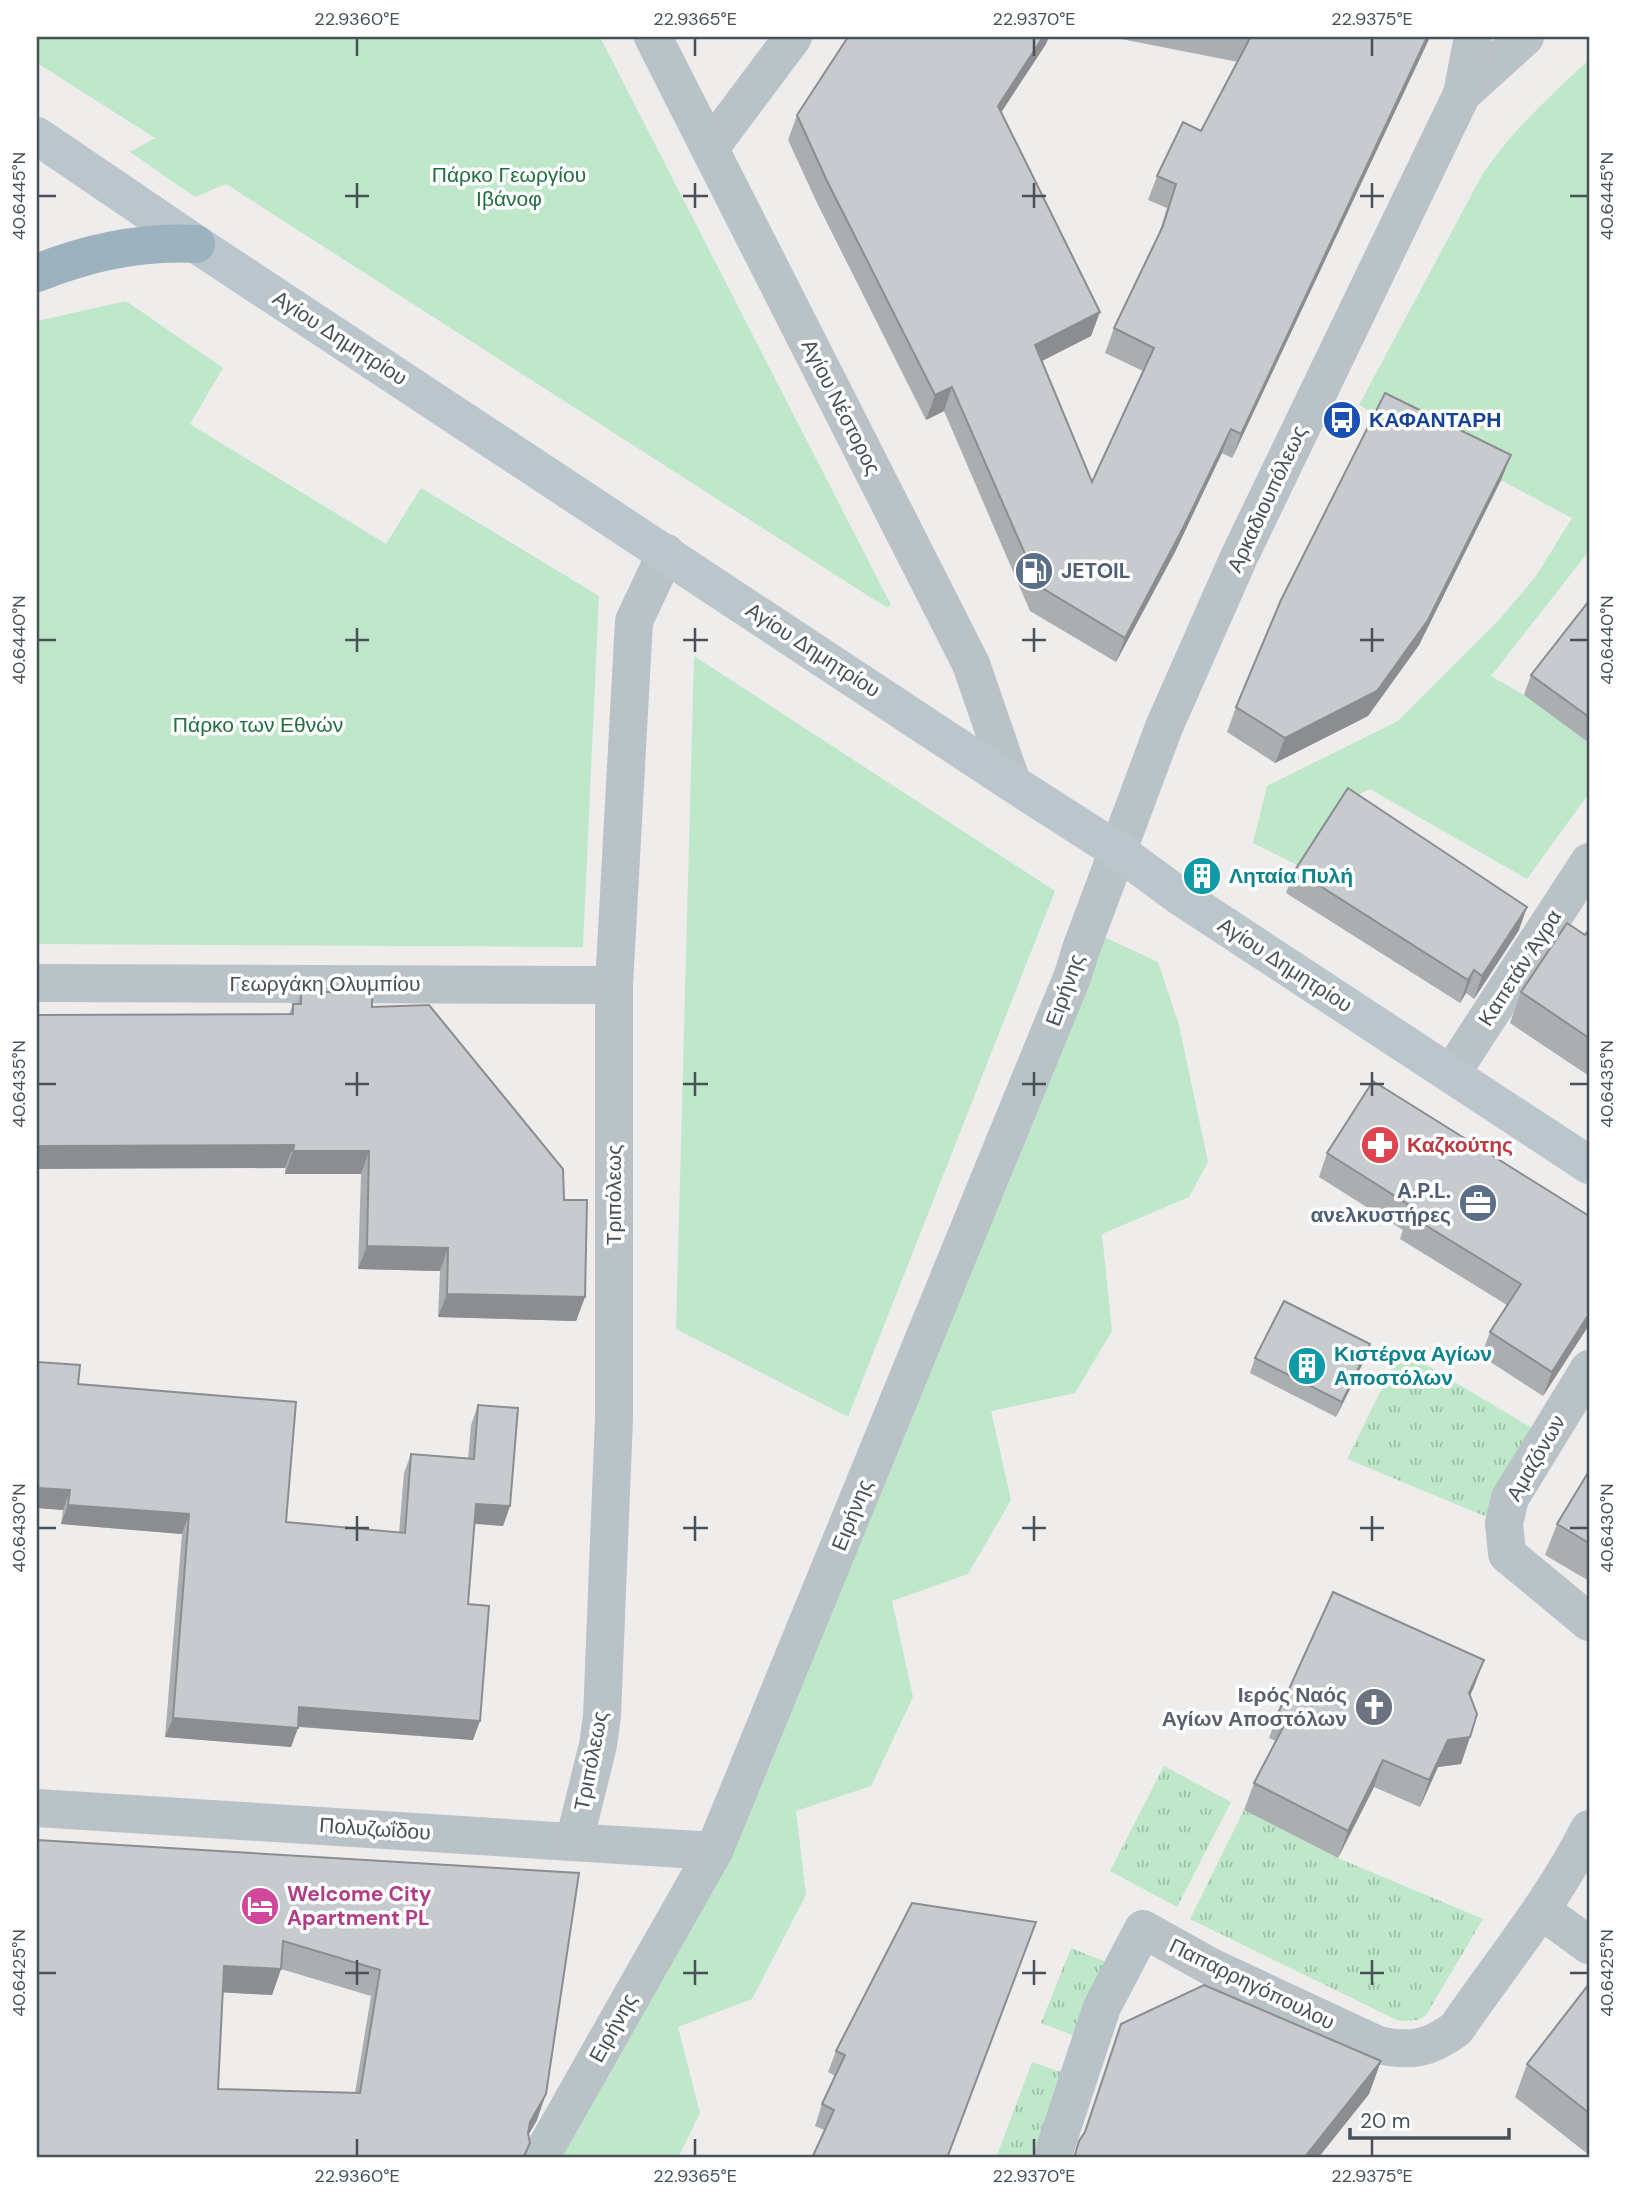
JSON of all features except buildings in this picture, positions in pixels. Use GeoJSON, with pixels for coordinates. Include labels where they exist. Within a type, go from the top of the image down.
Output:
{"type":"FeatureCollection","features":[{"type":"Feature","properties":{"kind":"highway"},"geometry":{"type":"LineString","coordinates":[[37,273],[69,261],[125,248],[163,243],[196,244]]}},
{"type":"Feature","properties":{"kind":"main road","name":"Αγίου Δημητρίου"},"geometry":{"type":"LineString","coordinates":[[37,136],[1012,783],[1118,850],[1178,895],[1589,1166]]}},
{"type":"Feature","properties":{"kind":"street","name":"Αγίου Νέστορος"},"geometry":{"type":"LineString","coordinates":[[653,37],[971,664],[1012,783]]}},
{"type":"Feature","properties":{"kind":"street"},"geometry":{"type":"LineString","coordinates":[[710,148],[793,37]]}},
{"type":"Feature","properties":{"kind":"street","name":"Αρκαδιουπόλεως"},"geometry":{"type":"LineString","coordinates":[[1118,850],[1164,727],[1239,557],[1462,94],[1474,37]]}},
{"type":"Feature","properties":{"kind":"street"},"geometry":{"type":"LineString","coordinates":[[1462,94],[1525,37]]}},
{"type":"Feature","properties":{"kind":"street","name":"Τριπόλεως"},"geometry":{"type":"LineString","coordinates":[[574,1842],[598,1745],[602,1716],[614,1418],[614,985],[635,621],[666,553]]}},
{"type":"Feature","properties":{"kind":"street","name":"Ειρήνης"},"geometry":{"type":"LineString","coordinates":[[540,2158],[714,1851],[1073,975],[1080,949],[1118,850]]}},
{"type":"Feature","properties":{"kind":"street","name":"Καπετάν Άγρα"},"geometry":{"type":"LineString","coordinates":[[1451,1074],[1589,862]]}},
{"type":"Feature","properties":{"kind":"street","name":"Γεωργάκη Ολυμπίου"},"geometry":{"type":"LineString","coordinates":[[37,983],[614,985]]}},
{"type":"Feature","properties":{"kind":"street","name":"Αμαζόνων"},"geometry":{"type":"LineString","coordinates":[[1589,1368],[1510,1498],[1503,1523],[1507,1554],[1589,1622]]}},
{"type":"Feature","properties":{"kind":"street","name":"Πολυζωΐδου"},"geometry":{"type":"LineString","coordinates":[[37,1808],[714,1851]]}},
{"type":"Feature","properties":{"kind":"street"},"geometry":{"type":"LineString","coordinates":[[1589,1829],[1572,1863],[1542,1910],[1589,1945]]}},
{"type":"Feature","properties":{"kind":"street","name":"Παπαρρηγόπουλου"},"geometry":{"type":"LineString","coordinates":[[1052,2158],[1102,2007],[1143,1929],[1213,1968],[1378,2045],[1408,2049],[1439,2041],[1456,2029],[1542,1910]]}},
{"type":"Feature","properties":{"kind":"green space","name":"Πάρκο Γεωργίου Ιβάνοφ"},"geometry":{"type":"Polygon","coordinates":[[[37,37],[600,37],[891,605],[887,607],[873,599],[226,184],[195,197],[130,152],[155,138],[37,63],[37,37]]]}},
{"type":"Feature","properties":{"kind":"green space"},"geometry":{"type":"Polygon","coordinates":[[[1589,60],[1589,551],[1491,676],[1524,695],[1589,743],[1589,793],[1527,879],[1370,789],[1343,803],[1303,868],[1253,843],[1267,786],[1398,721],[1499,620],[1536,576],[1572,518],[1359,405],[1481,177],[1518,130],[1589,60]]]}},
{"type":"Feature","properties":{"kind":"green space","name":"Πάρκο των Εθνών"},"geometry":{"type":"Polygon","coordinates":[[[126,301],[223,368],[190,424],[386,544],[421,488],[599,596],[583,947],[37,944],[37,321],[126,301]]]}},
{"type":"Feature","properties":{"kind":"green space"},"geometry":{"type":"Polygon","coordinates":[[[694,656],[1055,891],[848,1417],[676,1329],[694,656]]]}},
{"type":"Feature","properties":{"kind":"green space"},"geometry":{"type":"Polygon","coordinates":[[[1102,936],[1158,962],[1179,1025],[1208,1162],[1189,1197],[1102,1234],[1112,1331],[1075,1393],[991,1411],[1011,1500],[968,1574],[892,1601],[913,1697],[871,1786],[796,1811],[806,1895],[752,1999],[678,2027],[700,2113],[678,2158],[560,2158],[1102,936]]]}},
{"type":"Feature","properties":{"kind":"green space"},"geometry":{"type":"Polygon","coordinates":[[[1401,1350],[1532,1428],[1487,1517],[1347,1459],[1401,1350]]]}},
{"type":"Feature","properties":{"kind":"green space"},"geometry":{"type":"Polygon","coordinates":[[[1164,1766],[1231,1802],[1177,1907],[1110,1871],[1164,1766]]]}},
{"type":"Feature","properties":{"kind":"green space"},"geometry":{"type":"Polygon","coordinates":[[[1244,1810],[1338,1858],[1483,1919],[1426,2015],[1418,2020],[1399,2021],[1190,1919],[1244,1810]]]}},
{"type":"Feature","properties":{"kind":"green space"},"geometry":{"type":"Polygon","coordinates":[[[1071,1948],[1116,1966],[1085,2040],[1041,2023],[1071,1948]]]}},
{"type":"Feature","properties":{"kind":"green space"},"geometry":{"type":"Polygon","coordinates":[[[1032,2062],[1070,2075],[1040,2158],[996,2158],[1032,2062]]]}},
{"type":"Feature","properties":{"kind":"place","name":"ΚΑΦΑΝΤΑΡΗ"},"geometry":{"type":"Point","coordinates":[1342,420]}},
{"type":"Feature","properties":{"kind":"place","name":"JETOIL"},"geometry":{"type":"Point","coordinates":[1034,571]}},
{"type":"Feature","properties":{"kind":"place","name":"Ληταία Πυλή"},"geometry":{"type":"Point","coordinates":[1202,876]}},
{"type":"Feature","properties":{"kind":"place","name":"Καζκούτης"},"geometry":{"type":"Point","coordinates":[1380,1145]}},
{"type":"Feature","properties":{"kind":"place","name":"A.P.L. ανελκυστήρες"},"geometry":{"type":"Point","coordinates":[1478,1203]}},
{"type":"Feature","properties":{"kind":"place","name":"Κιστέρνα Αγίων Αποστόλων"},"geometry":{"type":"Point","coordinates":[1307,1366]}},
{"type":"Feature","properties":{"kind":"place","name":"Ιερός Ναός Αγίων Αποστόλων"},"geometry":{"type":"Point","coordinates":[1374,1707]}},
{"type":"Feature","properties":{"kind":"place","name":"Welcome City Apartment PL"},"geometry":{"type":"Point","coordinates":[260,1906]}}]}
